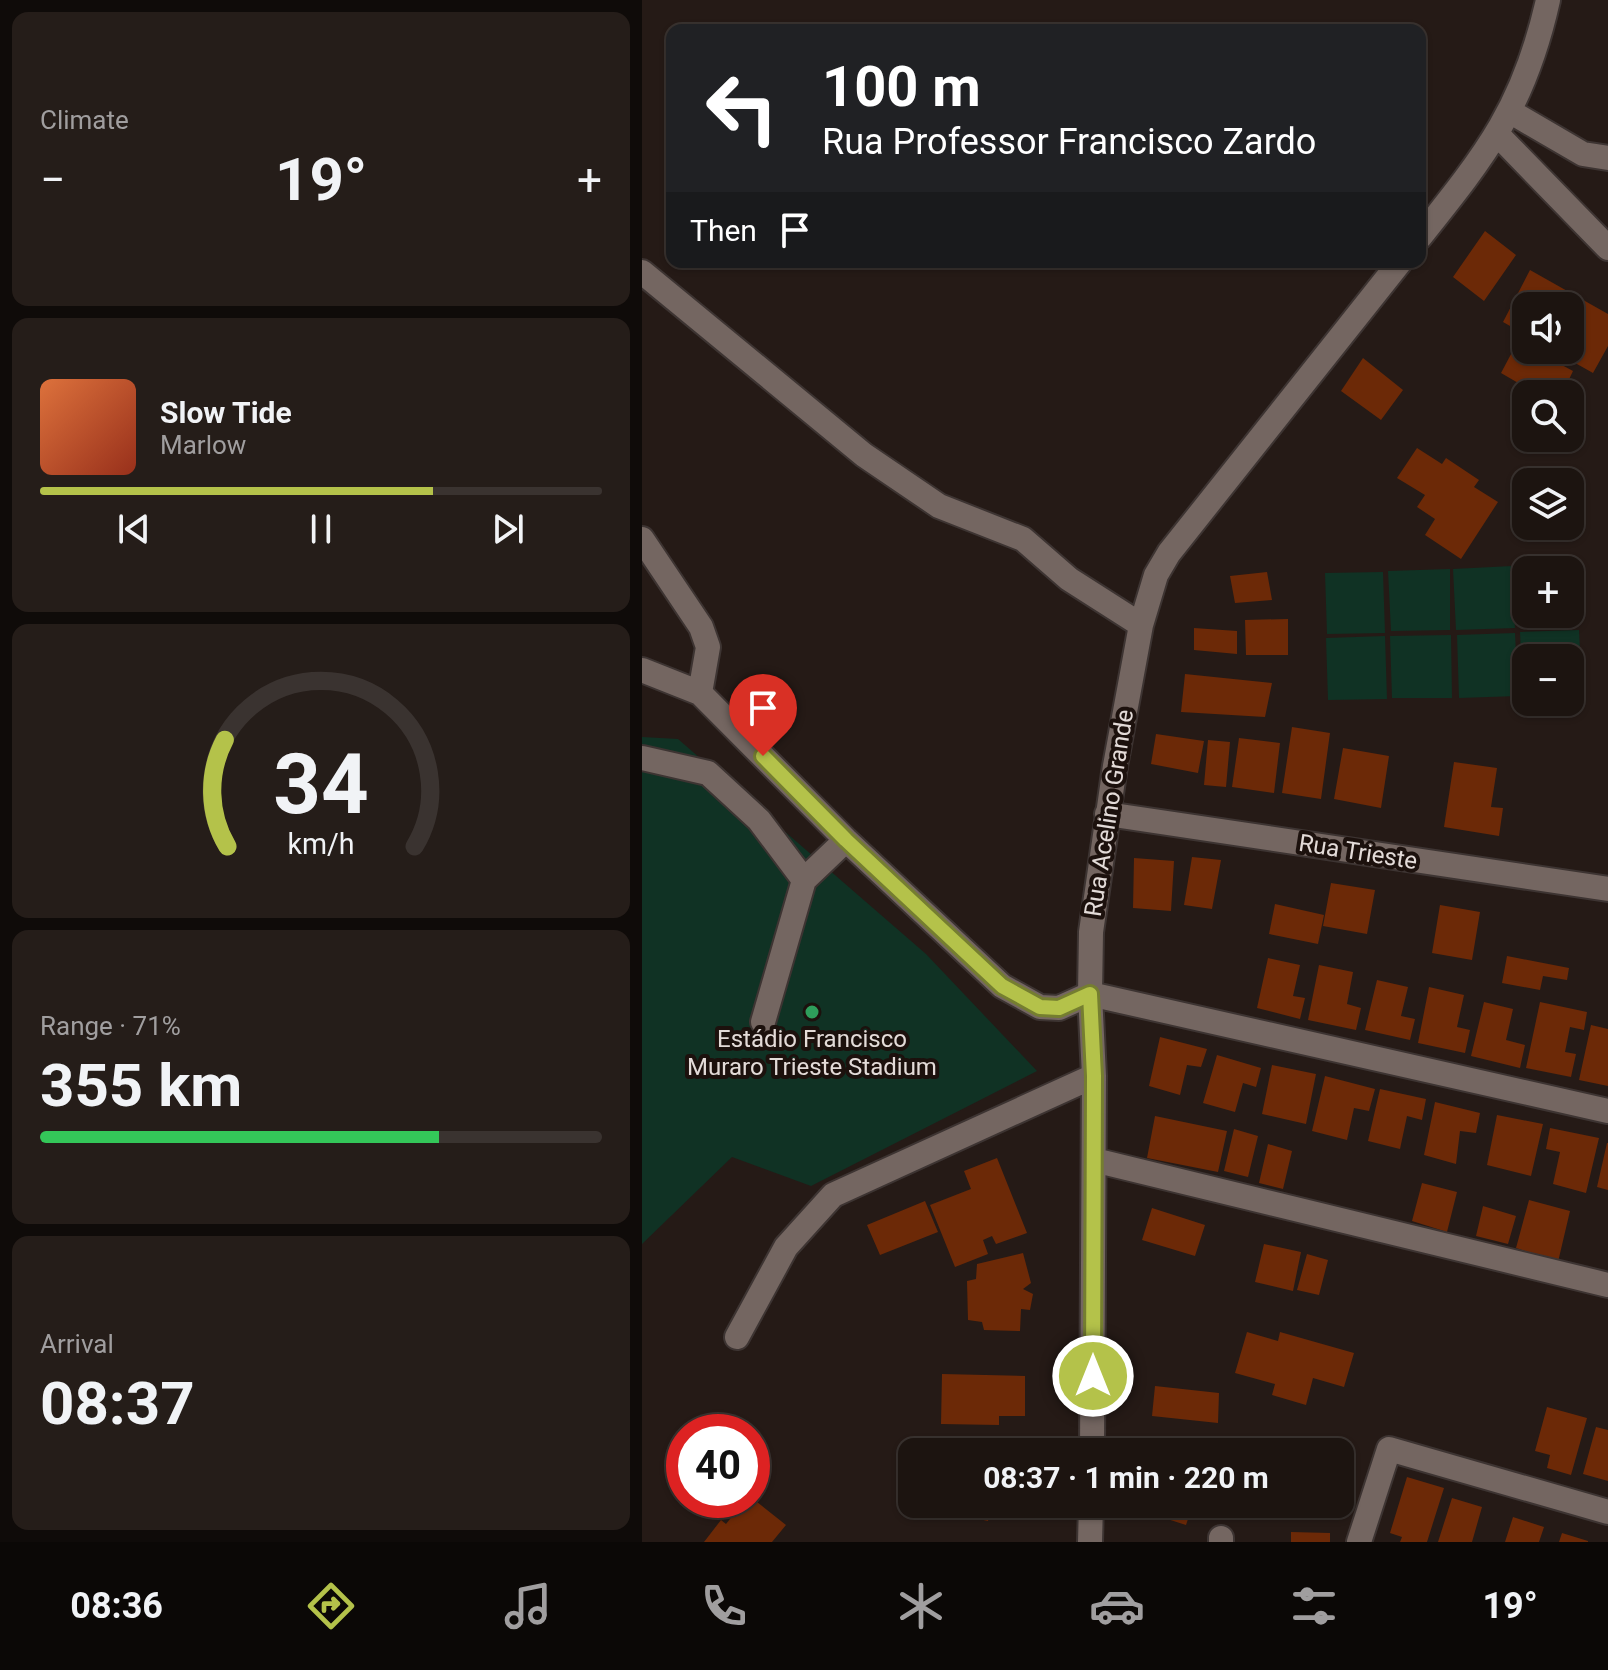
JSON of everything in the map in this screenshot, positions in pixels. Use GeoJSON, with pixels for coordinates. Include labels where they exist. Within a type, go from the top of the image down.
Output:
{"type":"FeatureCollection","features":[{"type":"Feature","properties":{"kind":"street"},"geometry":{"type":"LineString","coordinates":[[1426,229],[1498,135],[1511,112],[1538,44],[1548,0]]}},
{"type":"Feature","properties":{"kind":"street"},"geometry":{"type":"LineString","coordinates":[[1511,112],[1583,154],[1608,158]]}},
{"type":"Feature","properties":{"kind":"street"},"geometry":{"type":"LineString","coordinates":[[1498,135],[1608,248]]}},
{"type":"Feature","properties":{"kind":"street","name":"Rua Acelino Grande"},"geometry":{"type":"LineString","coordinates":[[1092,1438],[1094,1076],[1091,932],[1107,814],[1141,625],[1156,575],[1169,553],[1395,268]]}},
{"type":"Feature","properties":{"kind":"street"},"geometry":{"type":"LineString","coordinates":[[642,272],[864,455],[939,506],[1023,539],[1069,579],[1141,625]]}},
{"type":"Feature","properties":{"kind":"street"},"geometry":{"type":"LineString","coordinates":[[642,539],[701,627],[708,647],[700,693]]}},
{"type":"Feature","properties":{"kind":"street"},"geometry":{"type":"LineString","coordinates":[[642,670],[700,693],[846,840],[983,970],[1021,1000],[1040,1007],[1059,1008],[1090,994],[1608,1111]]}},
{"type":"Feature","properties":{"kind":"street"},"geometry":{"type":"LineString","coordinates":[[642,758],[708,773],[759,820],[804,880]]}},
{"type":"Feature","properties":{"kind":"street","name":"Rua Trieste"},"geometry":{"type":"LineString","coordinates":[[1107,814],[1608,889]]}},
{"type":"Feature","properties":{"kind":"street"},"geometry":{"type":"LineString","coordinates":[[763,1022],[804,880],[846,840]]}},
{"type":"Feature","properties":{"kind":"street"},"geometry":{"type":"LineString","coordinates":[[737,1337],[786,1247],[833,1195],[1094,1076]]}},
{"type":"Feature","properties":{"kind":"street"},"geometry":{"type":"LineString","coordinates":[[1094,1160],[1608,1285]]}},
{"type":"Feature","properties":{"kind":"street"},"geometry":{"type":"LineString","coordinates":[[1359,1542],[1389,1449],[1608,1512]]}},
{"type":"Feature","properties":{"kind":"street"},"geometry":{"type":"LineString","coordinates":[[1090,1542],[1091,1518]]}},
{"type":"Feature","properties":{"kind":"green space"},"geometry":{"type":"Polygon","coordinates":[[[1512,566],[1512,628],[1515,628],[1456,630],[1453,569],[1512,566]]]}},
{"type":"Feature","properties":{"kind":"green space"},"geometry":{"type":"Polygon","coordinates":[[[1450,569],[1450,630],[1391,631],[1388,571],[1450,569]]]}},
{"type":"Feature","properties":{"kind":"green space"},"geometry":{"type":"Polygon","coordinates":[[[1383,572],[1385,633],[1327,634],[1325,573],[1383,572]]]}},
{"type":"Feature","properties":{"kind":"green space"},"geometry":{"type":"Polygon","coordinates":[[[1579,630],[1580,644],[1521,644],[1520,632],[1579,630]]]}},
{"type":"Feature","properties":{"kind":"green space"},"geometry":{"type":"Polygon","coordinates":[[[1515,633],[1516,644],[1512,644],[1512,696],[1459,698],[1457,635],[1515,633]]]}},
{"type":"Feature","properties":{"kind":"green space"},"geometry":{"type":"Polygon","coordinates":[[[1451,635],[1452,698],[1392,698],[1390,636],[1451,635]]]}},
{"type":"Feature","properties":{"kind":"green space"},"geometry":{"type":"Polygon","coordinates":[[[1385,636],[1387,699],[1328,700],[1326,638],[1385,636]]]}},
{"type":"Feature","properties":{"kind":"green space","name":"Estádio Francisco Muraro Trieste Stadium"},"geometry":{"type":"Polygon","coordinates":[[[642,737],[678,739],[926,954],[1037,1071],[811,1186],[732,1157],[642,1244],[642,737]]]}},
{"type":"Feature","properties":{"kind":"building"},"geometry":{"type":"Polygon","coordinates":[[[1485,231],[1516,255],[1484,301],[1453,277],[1485,231]]]}},
{"type":"Feature","properties":{"kind":"building"},"geometry":{"type":"Polygon","coordinates":[[[1530,270],[1569,292],[1519,292],[1530,270]]]}},
{"type":"Feature","properties":{"kind":"building"},"geometry":{"type":"Polygon","coordinates":[[[1584,300],[1608,314],[1608,346],[1593,373],[1577,364],[1584,364],[1584,300]]]}},
{"type":"Feature","properties":{"kind":"building"},"geometry":{"type":"Polygon","coordinates":[[[1512,305],[1512,327],[1503,322],[1512,305]]]}},
{"type":"Feature","properties":{"kind":"building"},"geometry":{"type":"Polygon","coordinates":[[[1512,352],[1512,364],[1560,364],[1573,371],[1569,380],[1513,380],[1501,373],[1512,352]]]}},
{"type":"Feature","properties":{"kind":"building"},"geometry":{"type":"Polygon","coordinates":[[[1363,358],[1403,390],[1381,420],[1341,391],[1363,358]]]}},
{"type":"Feature","properties":{"kind":"building"},"geometry":{"type":"Polygon","coordinates":[[[1417,448],[1442,464],[1446,458],[1479,480],[1474,487],[1498,502],[1461,559],[1425,535],[1435,519],[1417,507],[1425,495],[1397,478],[1417,448]]]}},
{"type":"Feature","properties":{"kind":"building"},"geometry":{"type":"Polygon","coordinates":[[[1267,572],[1272,600],[1235,603],[1230,576],[1267,572]]]}},
{"type":"Feature","properties":{"kind":"building"},"geometry":{"type":"Polygon","coordinates":[[[1288,619],[1288,655],[1246,655],[1245,620],[1288,619]]]}},
{"type":"Feature","properties":{"kind":"building"},"geometry":{"type":"Polygon","coordinates":[[[1194,628],[1237,631],[1237,654],[1194,650],[1194,628]]]}},
{"type":"Feature","properties":{"kind":"building"},"geometry":{"type":"Polygon","coordinates":[[[1185,674],[1272,683],[1265,717],[1181,712],[1185,674]]]}},
{"type":"Feature","properties":{"kind":"building"},"geometry":{"type":"Polygon","coordinates":[[[1292,727],[1330,733],[1321,799],[1282,793],[1292,727]]]}},
{"type":"Feature","properties":{"kind":"building"},"geometry":{"type":"Polygon","coordinates":[[[1156,734],[1204,741],[1198,773],[1151,764],[1156,734]]]}},
{"type":"Feature","properties":{"kind":"building"},"geometry":{"type":"Polygon","coordinates":[[[1239,738],[1280,743],[1274,793],[1232,787],[1239,738]]]}},
{"type":"Feature","properties":{"kind":"building"},"geometry":{"type":"Polygon","coordinates":[[[1208,740],[1230,742],[1226,787],[1204,785],[1208,740]]]}},
{"type":"Feature","properties":{"kind":"building"},"geometry":{"type":"Polygon","coordinates":[[[1343,748],[1389,756],[1381,808],[1334,799],[1343,748]]]}},
{"type":"Feature","properties":{"kind":"building"},"geometry":{"type":"Polygon","coordinates":[[[1454,762],[1497,768],[1491,807],[1503,808],[1499,836],[1444,827],[1454,762]]]}},
{"type":"Feature","properties":{"kind":"building"},"geometry":{"type":"Polygon","coordinates":[[[1192,857],[1221,860],[1212,909],[1184,905],[1192,857]]]}},
{"type":"Feature","properties":{"kind":"building"},"geometry":{"type":"Polygon","coordinates":[[[1134,858],[1174,861],[1171,911],[1133,908],[1134,858]]]}},
{"type":"Feature","properties":{"kind":"building"},"geometry":{"type":"Polygon","coordinates":[[[1331,883],[1375,890],[1367,934],[1323,926],[1331,883]]]}},
{"type":"Feature","properties":{"kind":"building"},"geometry":{"type":"Polygon","coordinates":[[[1275,904],[1324,915],[1318,944],[1269,934],[1275,904]]]}},
{"type":"Feature","properties":{"kind":"building"},"geometry":{"type":"Polygon","coordinates":[[[1440,905],[1480,912],[1472,960],[1432,953],[1440,905]]]}},
{"type":"Feature","properties":{"kind":"building"},"geometry":{"type":"Polygon","coordinates":[[[1507,956],[1569,968],[1567,980],[1543,976],[1540,990],[1502,983],[1507,956]]]}},
{"type":"Feature","properties":{"kind":"building"},"geometry":{"type":"Polygon","coordinates":[[[1268,958],[1300,965],[1293,996],[1305,998],[1300,1019],[1257,1008],[1268,958]]]}},
{"type":"Feature","properties":{"kind":"building"},"geometry":{"type":"Polygon","coordinates":[[[1319,965],[1353,972],[1347,1004],[1361,1008],[1356,1030],[1308,1020],[1319,965]]]}},
{"type":"Feature","properties":{"kind":"building"},"geometry":{"type":"Polygon","coordinates":[[[1377,980],[1408,987],[1401,1016],[1415,1019],[1410,1040],[1365,1030],[1377,980]]]}},
{"type":"Feature","properties":{"kind":"building"},"geometry":{"type":"Polygon","coordinates":[[[1429,987],[1464,995],[1457,1027],[1470,1030],[1465,1053],[1418,1043],[1429,987]]]}},
{"type":"Feature","properties":{"kind":"building"},"geometry":{"type":"Polygon","coordinates":[[[1484,1002],[1513,1009],[1506,1040],[1525,1045],[1520,1068],[1471,1056],[1484,1002]]]}},
{"type":"Feature","properties":{"kind":"building"},"geometry":{"type":"Polygon","coordinates":[[[1540,1002],[1587,1012],[1584,1030],[1570,1027],[1565,1052],[1576,1054],[1571,1077],[1526,1068],[1540,1002]]]}},
{"type":"Feature","properties":{"kind":"building"},"geometry":{"type":"Polygon","coordinates":[[[1591,1025],[1608,1029],[1608,1086],[1579,1080],[1591,1025]]]}},
{"type":"Feature","properties":{"kind":"building"},"geometry":{"type":"Polygon","coordinates":[[[1160,1037],[1207,1049],[1201,1067],[1187,1065],[1180,1095],[1149,1086],[1160,1037]]]}},
{"type":"Feature","properties":{"kind":"building"},"geometry":{"type":"Polygon","coordinates":[[[1217,1055],[1261,1068],[1256,1087],[1243,1083],[1235,1112],[1203,1103],[1217,1055]]]}},
{"type":"Feature","properties":{"kind":"building"},"geometry":{"type":"Polygon","coordinates":[[[1272,1065],[1316,1074],[1306,1124],[1262,1114],[1272,1065]]]}},
{"type":"Feature","properties":{"kind":"building"},"geometry":{"type":"Polygon","coordinates":[[[1325,1076],[1375,1089],[1369,1111],[1354,1108],[1347,1140],[1312,1131],[1325,1076]]]}},
{"type":"Feature","properties":{"kind":"building"},"geometry":{"type":"Polygon","coordinates":[[[1380,1089],[1426,1099],[1422,1120],[1407,1116],[1400,1149],[1368,1141],[1380,1089]]]}},
{"type":"Feature","properties":{"kind":"building"},"geometry":{"type":"Polygon","coordinates":[[[1435,1102],[1480,1113],[1476,1133],[1460,1131],[1456,1164],[1424,1155],[1435,1102]]]}},
{"type":"Feature","properties":{"kind":"building"},"geometry":{"type":"Polygon","coordinates":[[[1497,1115],[1543,1124],[1531,1176],[1487,1165],[1497,1115]]]}},
{"type":"Feature","properties":{"kind":"building"},"geometry":{"type":"Polygon","coordinates":[[[1155,1116],[1227,1131],[1218,1172],[1147,1158],[1155,1116]]]}},
{"type":"Feature","properties":{"kind":"building"},"geometry":{"type":"Polygon","coordinates":[[[1550,1128],[1599,1138],[1586,1193],[1553,1184],[1560,1152],[1546,1149],[1550,1128]]]}},
{"type":"Feature","properties":{"kind":"building"},"geometry":{"type":"Polygon","coordinates":[[[1234,1129],[1258,1136],[1248,1177],[1224,1171],[1234,1129]]]}},
{"type":"Feature","properties":{"kind":"building"},"geometry":{"type":"Polygon","coordinates":[[[1608,1143],[1608,1190],[1597,1187],[1608,1143]]]}},
{"type":"Feature","properties":{"kind":"building"},"geometry":{"type":"Polygon","coordinates":[[[1268,1144],[1292,1151],[1283,1189],[1259,1183],[1268,1144]]]}},
{"type":"Feature","properties":{"kind":"building"},"geometry":{"type":"Polygon","coordinates":[[[997,1158],[1027,1233],[996,1244],[992,1236],[983,1240],[988,1254],[955,1267],[930,1205],[971,1189],[964,1171],[997,1158]]]}},
{"type":"Feature","properties":{"kind":"building"},"geometry":{"type":"Polygon","coordinates":[[[1422,1183],[1457,1192],[1447,1232],[1412,1221],[1422,1183]]]}},
{"type":"Feature","properties":{"kind":"building"},"geometry":{"type":"Polygon","coordinates":[[[1529,1200],[1570,1211],[1558,1262],[1516,1248],[1529,1200]]]}},
{"type":"Feature","properties":{"kind":"building"},"geometry":{"type":"Polygon","coordinates":[[[925,1201],[938,1232],[880,1255],[867,1225],[925,1201]]]}},
{"type":"Feature","properties":{"kind":"building"},"geometry":{"type":"Polygon","coordinates":[[[1483,1206],[1516,1216],[1508,1244],[1476,1236],[1483,1206]]]}},
{"type":"Feature","properties":{"kind":"building"},"geometry":{"type":"Polygon","coordinates":[[[1152,1208],[1205,1225],[1195,1256],[1142,1240],[1152,1208]]]}},
{"type":"Feature","properties":{"kind":"building"},"geometry":{"type":"Polygon","coordinates":[[[1264,1244],[1301,1252],[1293,1291],[1255,1282],[1264,1244]]]}},
{"type":"Feature","properties":{"kind":"building"},"geometry":{"type":"Polygon","coordinates":[[[1023,1253],[1031,1283],[1023,1289],[1033,1294],[1030,1310],[1021,1309],[1020,1331],[984,1330],[982,1322],[968,1320],[967,1281],[976,1279],[977,1264],[1023,1253]]]}},
{"type":"Feature","properties":{"kind":"building"},"geometry":{"type":"Polygon","coordinates":[[[1307,1254],[1328,1260],[1319,1295],[1297,1290],[1307,1254]]]}},
{"type":"Feature","properties":{"kind":"building"},"geometry":{"type":"Polygon","coordinates":[[[1247,1332],[1278,1341],[1280,1332],[1354,1353],[1344,1387],[1313,1378],[1306,1405],[1272,1395],[1275,1384],[1235,1373],[1247,1332]]]}},
{"type":"Feature","properties":{"kind":"building"},"geometry":{"type":"Polygon","coordinates":[[[942,1374],[1025,1376],[1025,1416],[999,1416],[999,1425],[941,1424],[942,1374]]]}},
{"type":"Feature","properties":{"kind":"building"},"geometry":{"type":"Polygon","coordinates":[[[1155,1386],[1219,1393],[1218,1423],[1152,1416],[1155,1386]]]}},
{"type":"Feature","properties":{"kind":"building"},"geometry":{"type":"Polygon","coordinates":[[[1547,1407],[1587,1418],[1571,1475],[1547,1468],[1550,1455],[1535,1451],[1547,1407]]]}},
{"type":"Feature","properties":{"kind":"building"},"geometry":{"type":"Polygon","coordinates":[[[1596,1427],[1608,1430],[1608,1481],[1583,1474],[1596,1427]]]}},
{"type":"Feature","properties":{"kind":"building"},"geometry":{"type":"Polygon","coordinates":[[[1407,1477],[1444,1488],[1427,1542],[1400,1542],[1402,1537],[1390,1533],[1407,1477]]]}},
{"type":"Feature","properties":{"kind":"building"},"geometry":{"type":"Polygon","coordinates":[[[1452,1498],[1482,1507],[1472,1542],[1438,1542],[1452,1498]]]}},
{"type":"Feature","properties":{"kind":"building"},"geometry":{"type":"Polygon","coordinates":[[[770,1512],[786,1525],[772,1542],[704,1542],[721,1520],[726,1524],[731,1518],[770,1518],[770,1512]]]}},
{"type":"Feature","properties":{"kind":"building"},"geometry":{"type":"Polygon","coordinates":[[[1513,1517],[1544,1527],[1539,1542],[1505,1542],[1513,1517]]]}},
{"type":"Feature","properties":{"kind":"building"},"geometry":{"type":"Polygon","coordinates":[[[1164,1518],[1188,1518],[1186,1525],[1164,1518]]]}},
{"type":"Feature","properties":{"kind":"building"},"geometry":{"type":"Polygon","coordinates":[[[1291,1532],[1330,1533],[1330,1542],[1291,1542],[1291,1532]]]}},
{"type":"Feature","properties":{"kind":"building"},"geometry":{"type":"Polygon","coordinates":[[[1562,1533],[1588,1541],[1588,1542],[1559,1542],[1562,1533]]]}},
{"type":"Feature","properties":{"kind":"place","name":"Estádio Francisco Muraro Trieste Stadium"},"geometry":{"type":"Point","coordinates":[812,1012]}},
{"type":"Feature","properties":{"kind":"route"},"geometry":{"type":"LineString","coordinates":[[763,756],[983,970],[1021,1000],[1040,1007],[1059,1008],[1090,994],[1094,1076],[1093,1376]]}}]}
